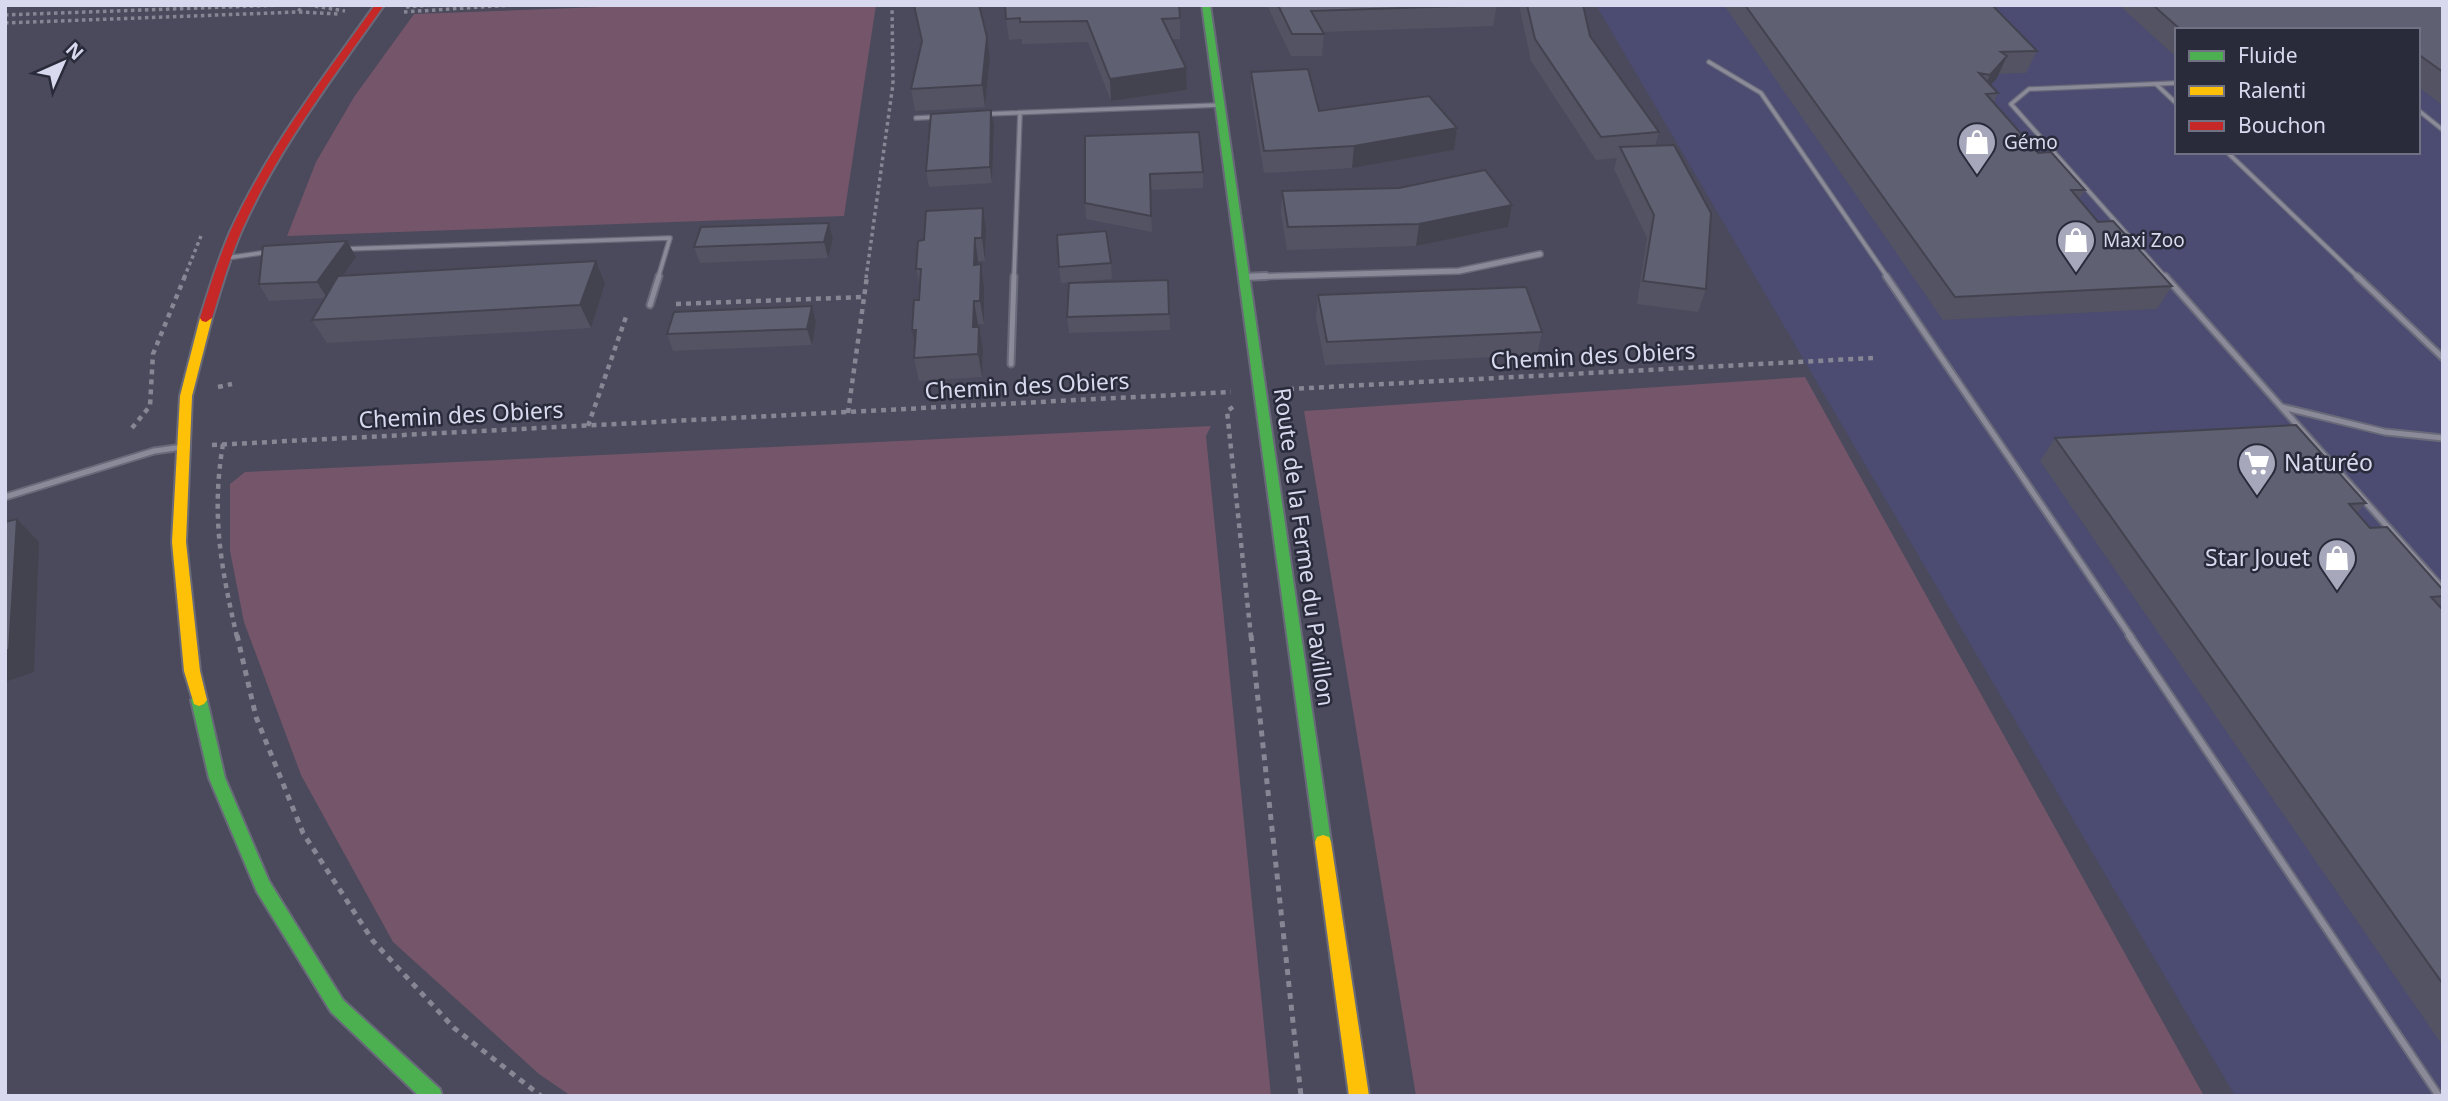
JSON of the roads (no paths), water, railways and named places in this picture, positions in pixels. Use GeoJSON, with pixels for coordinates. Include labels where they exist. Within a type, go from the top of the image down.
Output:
{"type":"FeatureCollection","features":[{"type":"Feature","properties":{"kind":"street"},"geometry":{"type":"LineString","coordinates":[[380,5],[278,150],[246,206],[213,290],[186,396],[179,542],[192,671],[217,778],[263,886],[337,1006],[433,1096]]}},
{"type":"Feature","properties":{"kind":"street","name":"Route de la Ferme du Pavillon"},"geometry":{"type":"LineString","coordinates":[[1206,5],[1242,277],[1359,1096]]}},
{"type":"Feature","properties":{"kind":"street"},"geometry":{"type":"LineString","coordinates":[[1242,277],[1459,271],[1540,254]]}},
{"type":"Feature","properties":{"kind":"lane"},"geometry":{"type":"LineString","coordinates":[[1709,62],[1760,93],[2001,445],[2439,1096]]}},
{"type":"Feature","properties":{"kind":"lane"},"geometry":{"type":"LineString","coordinates":[[2155,83],[2175,102]]}},
{"type":"Feature","properties":{"kind":"lane"},"geometry":{"type":"LineString","coordinates":[[2175,83],[2029,89],[2011,104],[2443,589]]}},
{"type":"Feature","properties":{"kind":"lane"},"geometry":{"type":"LineString","coordinates":[[981,115],[1219,105]]}},
{"type":"Feature","properties":{"kind":"lane"},"geometry":{"type":"LineString","coordinates":[[2420,112],[2443,130]]}},
{"type":"Feature","properties":{"kind":"lane"},"geometry":{"type":"LineString","coordinates":[[1011,364],[1020,113]]}},
{"type":"Feature","properties":{"kind":"lane"},"geometry":{"type":"LineString","coordinates":[[916,118],[942,117]]}},
{"type":"Feature","properties":{"kind":"lane"},"geometry":{"type":"LineString","coordinates":[[2229,154],[2443,358]]}},
{"type":"Feature","properties":{"kind":"lane"},"geometry":{"type":"LineString","coordinates":[[332,249],[670,238],[650,305]]}},
{"type":"Feature","properties":{"kind":"lane"},"geometry":{"type":"LineString","coordinates":[[226,258],[278,251]]}},
{"type":"Feature","properties":{"kind":"lane"},"geometry":{"type":"LineString","coordinates":[[2282,407],[2385,432],[2443,438]]}},
{"type":"Feature","properties":{"kind":"lane"},"geometry":{"type":"LineString","coordinates":[[5,497],[154,452],[183,446]]}},
{"type":"Feature","properties":{"kind":"place","name":"Gémo"},"geometry":{"type":"Point","coordinates":[1977,176]}},
{"type":"Feature","properties":{"kind":"place","name":"Maxi Zoo"},"geometry":{"type":"Point","coordinates":[2076,274]}},
{"type":"Feature","properties":{"kind":"place","name":"Naturéo"},"geometry":{"type":"Point","coordinates":[2257,497]}},
{"type":"Feature","properties":{"kind":"place","name":"Star Jouet"},"geometry":{"type":"Point","coordinates":[2337,592]}}]}
